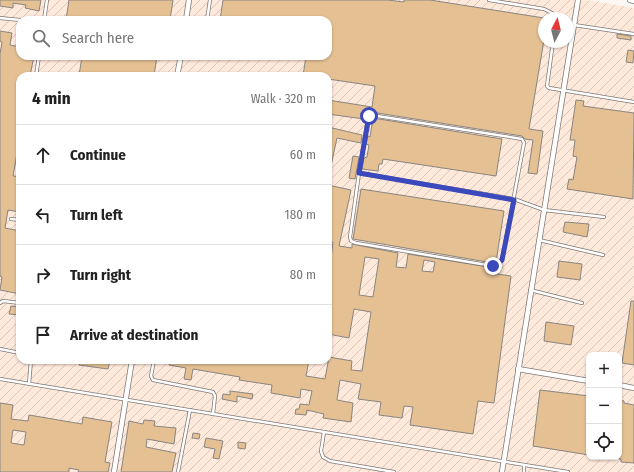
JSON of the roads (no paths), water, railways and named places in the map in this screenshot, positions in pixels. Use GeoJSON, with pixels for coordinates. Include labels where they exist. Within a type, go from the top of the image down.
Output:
{"type":"FeatureCollection","features":[{"type":"Feature","properties":{"kind":"street"},"geometry":{"type":"LineString","coordinates":[[187,16],[189,0]]}},
{"type":"Feature","properties":{"kind":"street"},"geometry":{"type":"LineString","coordinates":[[574,25],[578,0]]}},
{"type":"Feature","properties":{"kind":"street"},"geometry":{"type":"LineString","coordinates":[[630,0],[634,1]]}},
{"type":"Feature","properties":{"kind":"street"},"geometry":{"type":"LineString","coordinates":[[502,472],[530,290],[570,48]]}},
{"type":"Feature","properties":{"kind":"street"},"geometry":{"type":"LineString","coordinates":[[178,72],[180,60]]}},
{"type":"Feature","properties":{"kind":"street"},"geometry":{"type":"LineString","coordinates":[[114,472],[131,364]]}},
{"type":"Feature","properties":{"kind":"street"},"geometry":{"type":"LineString","coordinates":[[518,369],[586,380]]}},
{"type":"Feature","properties":{"kind":"street"},"geometry":{"type":"LineString","coordinates":[[622,386],[634,388]]}},
{"type":"Feature","properties":{"kind":"lane"},"geometry":{"type":"LineString","coordinates":[[45,16],[47,0]]}},
{"type":"Feature","properties":{"kind":"lane"},"geometry":{"type":"LineString","coordinates":[[208,16],[210,0]]}},
{"type":"Feature","properties":{"kind":"lane"},"geometry":{"type":"LineString","coordinates":[[489,0],[544,9],[550,12]]}},
{"type":"Feature","properties":{"kind":"lane"},"geometry":{"type":"LineString","coordinates":[[0,18],[16,20]]}},
{"type":"Feature","properties":{"kind":"lane"},"geometry":{"type":"LineString","coordinates":[[574,25],[634,34]]}},
{"type":"Feature","properties":{"kind":"lane"},"geometry":{"type":"LineString","coordinates":[[552,48],[547,86],[552,90],[634,102]]}},
{"type":"Feature","properties":{"kind":"lane"},"geometry":{"type":"LineString","coordinates":[[37,72],[38,60]]}},
{"type":"Feature","properties":{"kind":"lane"},"geometry":{"type":"LineString","coordinates":[[370,116],[522,139],[524,149],[502,260],[496,266],[351,241],[350,237],[359,173],[370,116]]}},
{"type":"Feature","properties":{"kind":"lane"},"geometry":{"type":"LineString","coordinates":[[359,173],[514,200],[544,210],[604,217]]}},
{"type":"Feature","properties":{"kind":"lane"},"geometry":{"type":"LineString","coordinates":[[11,219],[16,220]]}},
{"type":"Feature","properties":{"kind":"lane"},"geometry":{"type":"LineString","coordinates":[[539,240],[603,255]]}},
{"type":"Feature","properties":{"kind":"lane"},"geometry":{"type":"LineString","coordinates":[[530,290],[582,303]]}},
{"type":"Feature","properties":{"kind":"lane"},"geometry":{"type":"LineString","coordinates":[[0,303],[3,301],[16,303]]}},
{"type":"Feature","properties":{"kind":"lane"},"geometry":{"type":"LineString","coordinates":[[0,349],[16,351]]}},
{"type":"Feature","properties":{"kind":"lane"},"geometry":{"type":"LineString","coordinates":[[28,384],[30,364]]}},
{"type":"Feature","properties":{"kind":"lane"},"geometry":{"type":"LineString","coordinates":[[153,364],[151,376],[153,380],[213,392],[215,396],[213,414]]}},
{"type":"Feature","properties":{"kind":"lane"},"geometry":{"type":"LineString","coordinates":[[0,379],[568,472]]}},
{"type":"Feature","properties":{"kind":"lane"},"geometry":{"type":"LineString","coordinates":[[178,472],[190,410]]}},
{"type":"Feature","properties":{"kind":"lane"},"geometry":{"type":"LineString","coordinates":[[324,432],[321,451],[323,457],[330,461],[394,472]]}},
{"type":"Feature","properties":{"kind":"lane"},"geometry":{"type":"LineString","coordinates":[[524,465],[524,472]]}}]}
